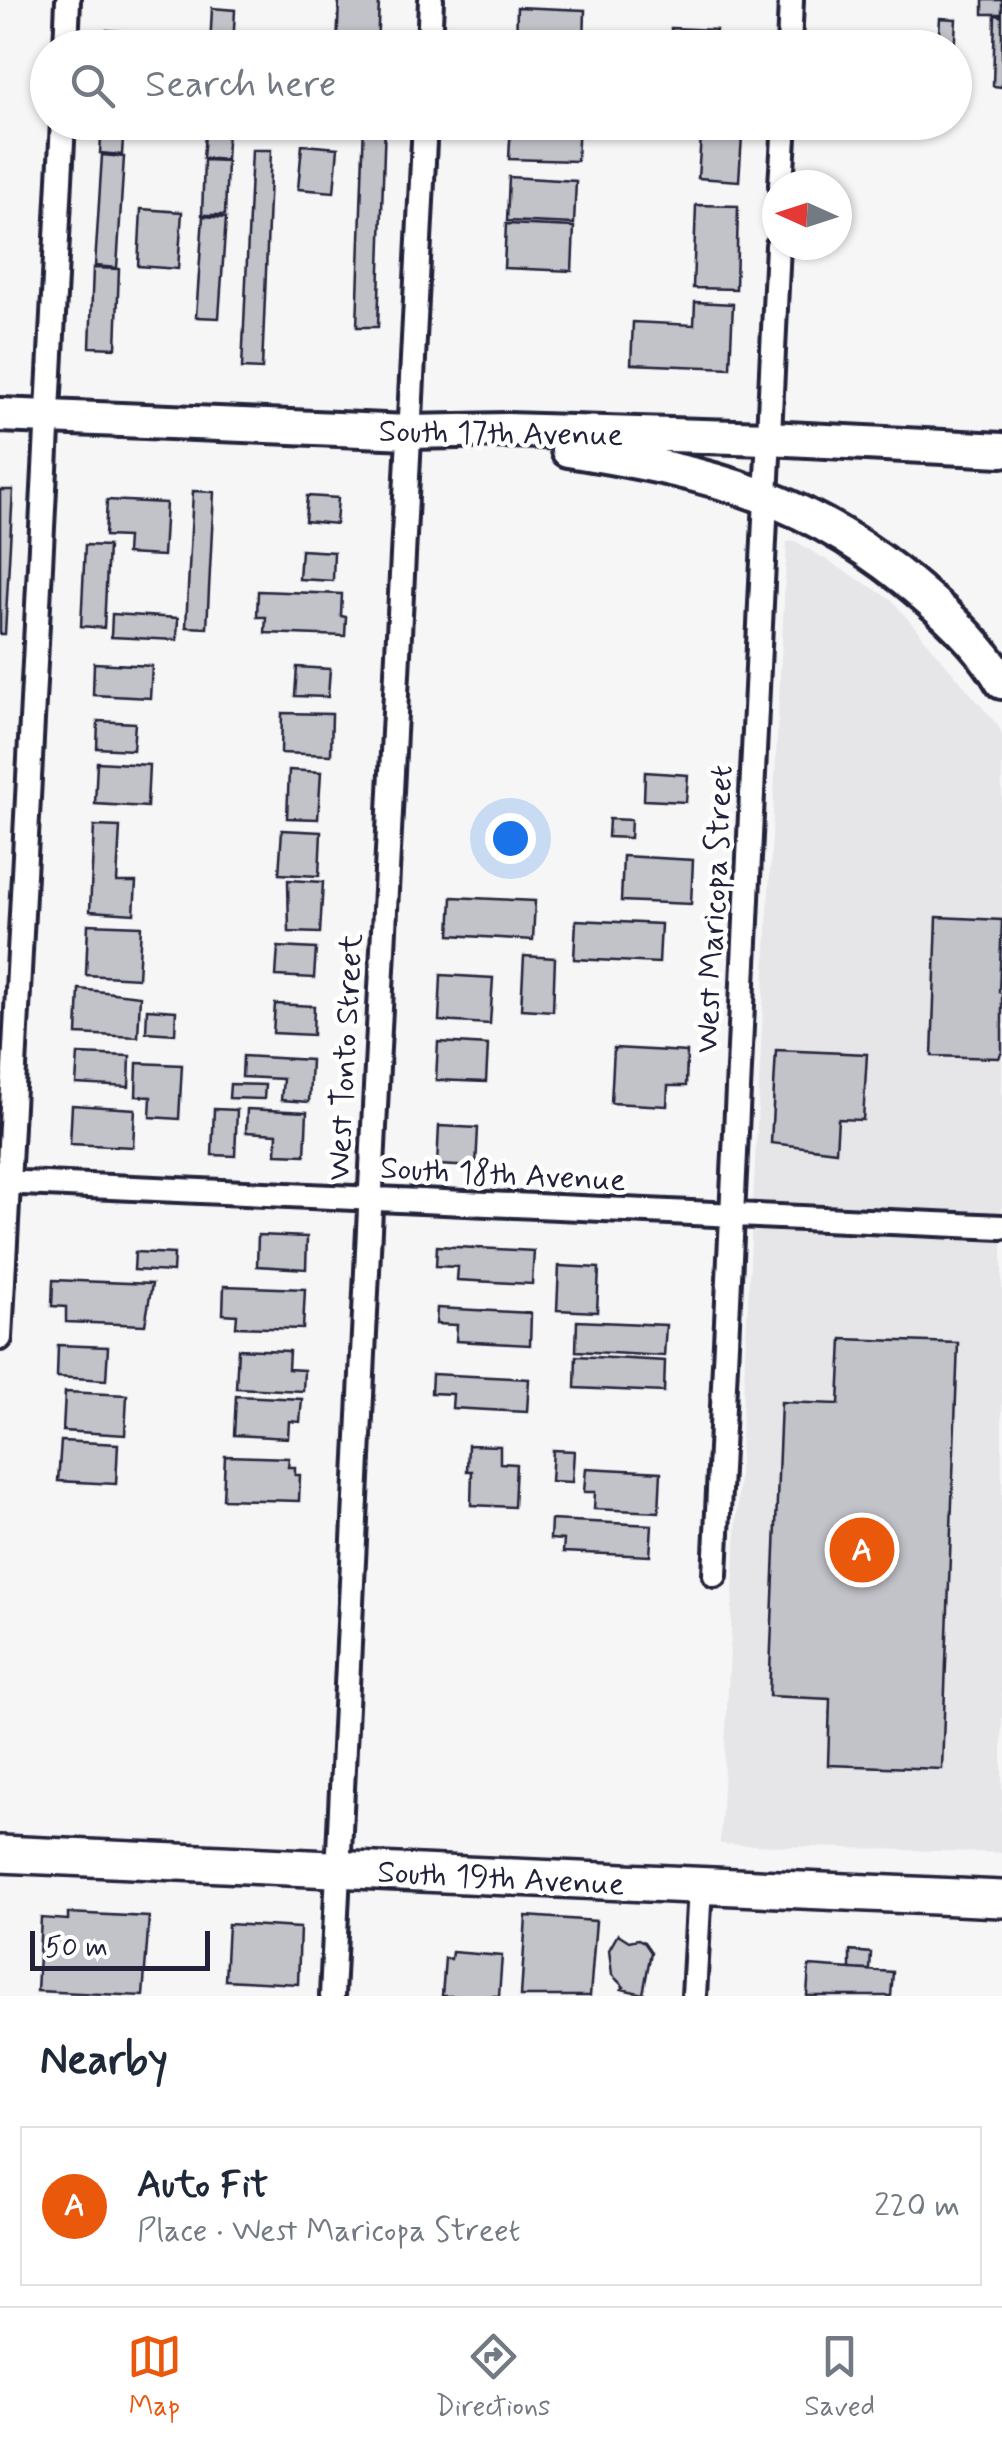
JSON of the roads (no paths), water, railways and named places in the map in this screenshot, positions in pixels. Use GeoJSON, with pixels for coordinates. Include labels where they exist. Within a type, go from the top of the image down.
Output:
{"type":"FeatureCollection","features":[{"type":"Feature","properties":{"kind":"main road","name":"South 17th Avenue"},"geometry":{"type":"LineString","coordinates":[[0,414],[409,432],[507,430],[768,438],[1002,450]]}},
{"type":"Feature","properties":{"kind":"main road"},"geometry":{"type":"LineString","coordinates":[[409,432],[622,458],[702,474],[765,495],[837,528],[886,561],[951,618],[1002,682]]}},
{"type":"Feature","properties":{"kind":"main road","name":"South 19th Avenue"},"geometry":{"type":"LineString","coordinates":[[0,1854],[1002,1899]]}},
{"type":"Feature","properties":{"kind":"street"},"geometry":{"type":"LineString","coordinates":[[67,30],[68,0]]}},
{"type":"Feature","properties":{"kind":"street"},"geometry":{"type":"LineString","coordinates":[[429,30],[431,0]]}},
{"type":"Feature","properties":{"kind":"street"},"geometry":{"type":"LineString","coordinates":[[789,30],[791,0]]}},
{"type":"Feature","properties":{"kind":"street"},"geometry":{"type":"LineString","coordinates":[[0,1338],[4,1183],[50,417],[61,140]]}},
{"type":"Feature","properties":{"kind":"street","name":"West Tonto Street"},"geometry":{"type":"LineString","coordinates":[[332,1996],[368,1199],[424,140]]}},
{"type":"Feature","properties":{"kind":"street"},"geometry":{"type":"LineString","coordinates":[[782,170],[783,140]]}},
{"type":"Feature","properties":{"kind":"street","name":"West Maricopa Street"},"geometry":{"type":"LineString","coordinates":[[715,1576],[777,260]]}},
{"type":"Feature","properties":{"kind":"street","name":"South 18th Avenue"},"geometry":{"type":"LineString","coordinates":[[4,1183],[1002,1228]]}},
{"type":"Feature","properties":{"kind":"street"},"geometry":{"type":"LineString","coordinates":[[694,1996],[700,1887]]}},
{"type":"Feature","properties":{"kind":"place","name":"Auto Fit"},"geometry":{"type":"Point","coordinates":[862,1550]}}]}
